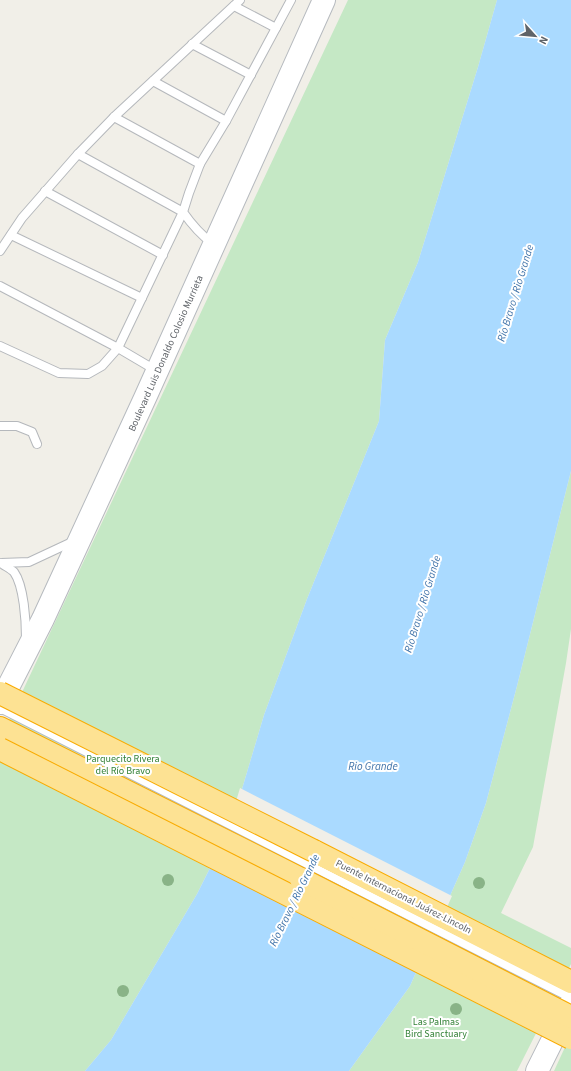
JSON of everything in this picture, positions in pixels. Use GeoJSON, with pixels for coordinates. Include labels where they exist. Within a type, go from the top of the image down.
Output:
{"type":"FeatureCollection","features":[{"type":"Feature","properties":{"kind":"highway","name":"Puente Internacional Juárez-Lincoln"},"geometry":{"type":"LineString","coordinates":[[0,693],[571,982]]}},
{"type":"Feature","properties":{"kind":"highway"},"geometry":{"type":"LineString","coordinates":[[0,728],[571,1017]]}},
{"type":"Feature","properties":{"kind":"highway"},"geometry":{"type":"LineString","coordinates":[[0,749],[571,1038]]}},
{"type":"Feature","properties":{"kind":"main road","name":"Boulevard Luis Donaldo Colosio Murrieta"},"geometry":{"type":"LineString","coordinates":[[0,703],[27,651],[157,371],[324,0]]}},
{"type":"Feature","properties":{"kind":"main road"},"geometry":{"type":"LineString","coordinates":[[537,1071],[571,1003]]}},
{"type":"Feature","properties":{"kind":"lane"},"geometry":{"type":"LineString","coordinates":[[0,346],[59,373],[88,374],[102,366],[118,348],[183,212],[200,164],[226,121],[291,0]]}},
{"type":"Feature","properties":{"kind":"lane"},"geometry":{"type":"LineString","coordinates":[[0,251],[22,218],[78,154],[114,118],[237,3],[276,28]]}},
{"type":"Feature","properties":{"kind":"lane"},"geometry":{"type":"LineString","coordinates":[[192,44],[251,75]]}},
{"type":"Feature","properties":{"kind":"lane"},"geometry":{"type":"LineString","coordinates":[[153,81],[226,121]]}},
{"type":"Feature","properties":{"kind":"lane"},"geometry":{"type":"LineString","coordinates":[[114,118],[200,164]]}},
{"type":"Feature","properties":{"kind":"lane"},"geometry":{"type":"LineString","coordinates":[[78,154],[183,212],[191,224],[213,245]]}},
{"type":"Feature","properties":{"kind":"lane"},"geometry":{"type":"LineString","coordinates":[[45,192],[163,254]]}},
{"type":"Feature","properties":{"kind":"lane"},"geometry":{"type":"LineString","coordinates":[[11,235],[142,298]]}},
{"type":"Feature","properties":{"kind":"lane"},"geometry":{"type":"LineString","coordinates":[[0,286],[118,348],[157,371]]}},
{"type":"Feature","properties":{"kind":"lane"},"geometry":{"type":"LineString","coordinates":[[0,426],[17,426],[32,432],[37,444]]}},
{"type":"Feature","properties":{"kind":"lane"},"geometry":{"type":"LineString","coordinates":[[1,563],[29,562],[45,556],[80,538]]}},
{"type":"Feature","properties":{"kind":"lane"},"geometry":{"type":"LineString","coordinates":[[1,563],[14,572],[21,589],[26,617],[27,651]]}},
{"type":"Feature","properties":{"kind":"lane"},"geometry":{"type":"LineString","coordinates":[[0,708],[571,998]]}},
{"type":"Feature","properties":{"kind":"green space","name":"Parquecito Rivera del Río Bravo"},"geometry":{"type":"Polygon","coordinates":[[[348,0],[497,0],[418,262],[385,340],[379,421],[307,599],[264,715],[231,826],[197,894],[111,1040],[85,1071],[0,1071],[0,734],[8,722],[348,0]]]}},
{"type":"Feature","properties":{"kind":"green space","name":"Las Palmas Bird Sanctuary"},"geometry":{"type":"Polygon","coordinates":[[[571,471],[571,629],[566,663],[533,847],[501,913],[571,948],[571,964],[517,1071],[349,1071],[410,986],[465,862],[486,803],[571,471]]]}},
{"type":"Feature","properties":{"kind":"green space"},"geometry":{"type":"Polygon","coordinates":[[[566,1045],[571,1048],[571,1071],[554,1071],[566,1045]]]}},
{"type":"Feature","properties":{"kind":"water","name":"Rio Grande"},"geometry":{"type":"Polygon","coordinates":[[[497,0],[571,0],[571,471],[486,803],[465,862],[410,986],[349,1071],[85,1071],[111,1040],[197,894],[231,826],[264,715],[307,599],[379,421],[385,340],[418,262],[497,0]]]}},
{"type":"Feature","properties":{"kind":"pier"},"geometry":{"type":"Polygon","coordinates":[[[240,788],[452,896],[420,969],[211,863],[229,825],[240,788]]]}},
{"type":"Feature","properties":{"kind":"water label","name":"Río Bravo / Rio Grande"},"geometry":{"type":"Point","coordinates":[515,293]}},
{"type":"Feature","properties":{"kind":"water label","name":"Río Bravo / Rio Grande"},"geometry":{"type":"Point","coordinates":[422,604]}},
{"type":"Feature","properties":{"kind":"water label","name":"Río Bravo / Rio Grande"},"geometry":{"type":"Point","coordinates":[294,900]}}]}
